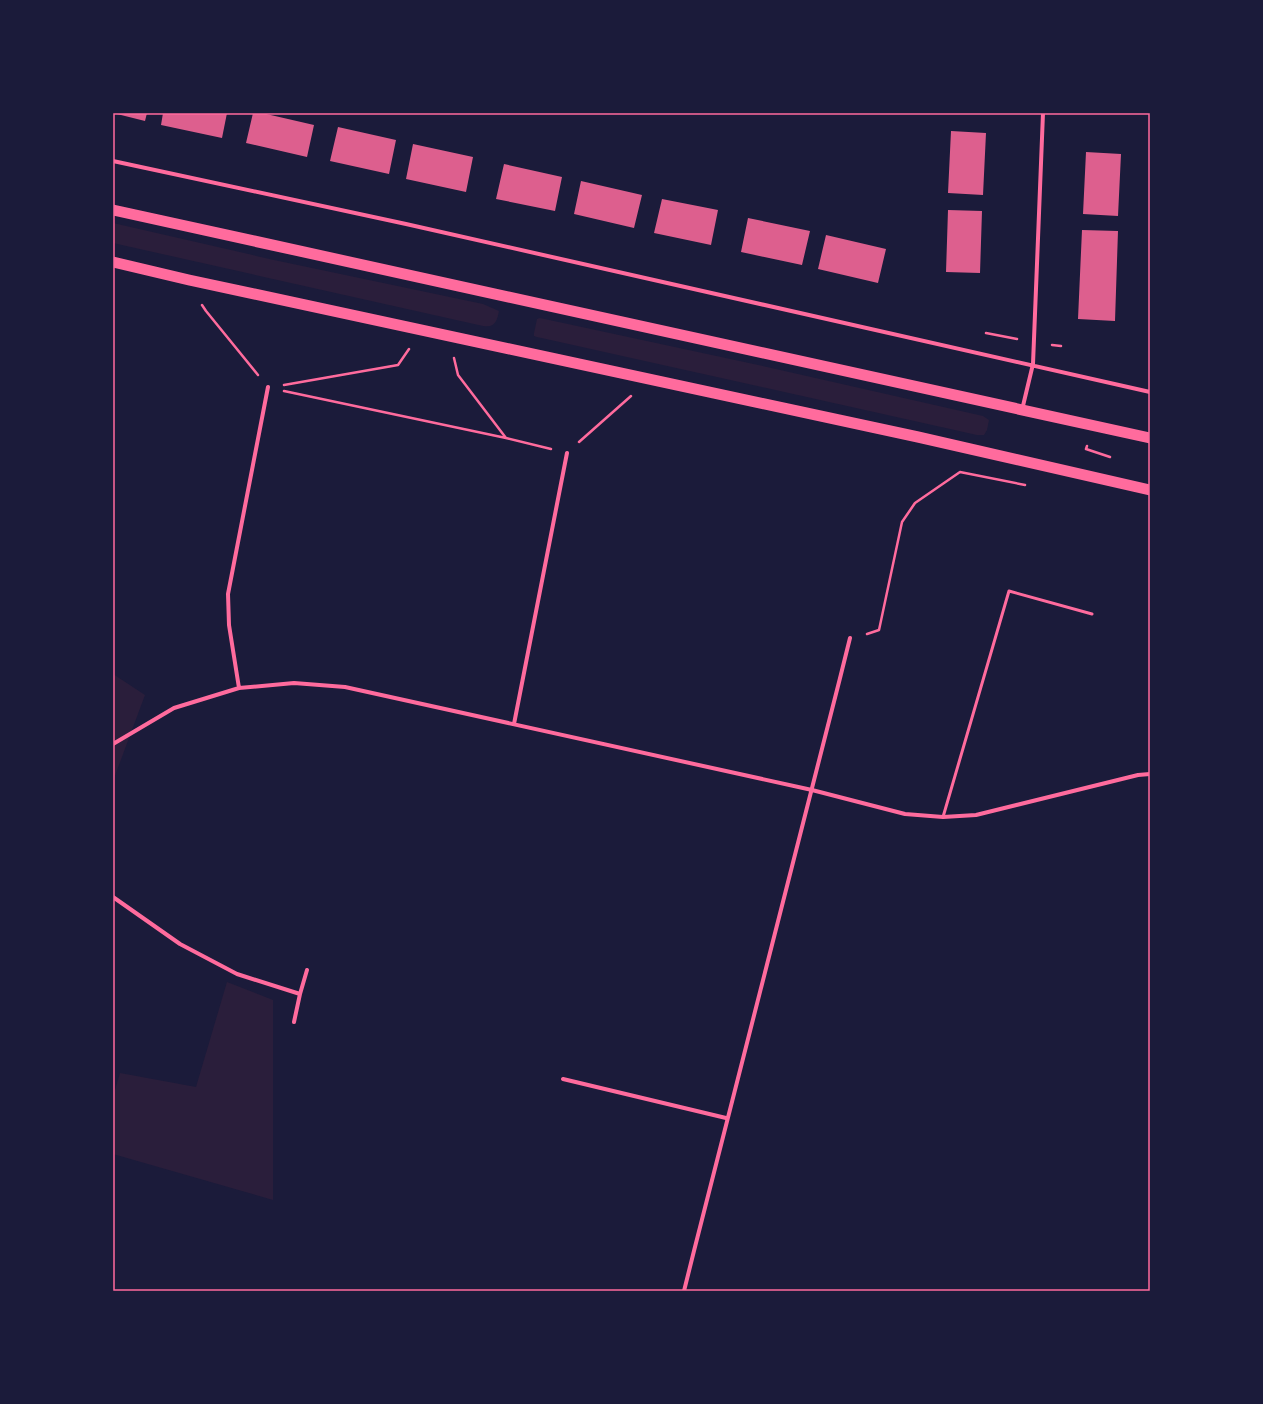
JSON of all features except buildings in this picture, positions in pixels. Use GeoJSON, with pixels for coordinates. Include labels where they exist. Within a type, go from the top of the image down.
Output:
{"type":"FeatureCollection","features":[{"type":"Feature","properties":{"kind":"highway"},"geometry":{"type":"LineString","coordinates":[[113,210],[1150,438]]}},
{"type":"Feature","properties":{"kind":"highway"},"geometry":{"type":"LineString","coordinates":[[113,262],[189,280],[910,436],[1150,490]]}},
{"type":"Feature","properties":{"kind":"street"},"geometry":{"type":"LineString","coordinates":[[1022,410],[1033,364],[1043,113]]}},
{"type":"Feature","properties":{"kind":"street"},"geometry":{"type":"LineString","coordinates":[[113,161],[406,224],[1033,364],[1150,392]]}},
{"type":"Feature","properties":{"kind":"street"},"geometry":{"type":"LineString","coordinates":[[239,688],[229,626],[228,594],[268,387]]}},
{"type":"Feature","properties":{"kind":"street"},"geometry":{"type":"LineString","coordinates":[[514,724],[567,453]]}},
{"type":"Feature","properties":{"kind":"street"},"geometry":{"type":"LineString","coordinates":[[684,1291],[726,1118],[812,790],[850,638]]}},
{"type":"Feature","properties":{"kind":"street"},"geometry":{"type":"LineString","coordinates":[[113,744],[174,708],[239,688],[294,683],[345,687],[812,790],[905,814],[943,816],[976,815],[1138,775],[1150,774]]}},
{"type":"Feature","properties":{"kind":"street"},"geometry":{"type":"LineString","coordinates":[[113,897],[180,944],[237,974],[300,994]]}},
{"type":"Feature","properties":{"kind":"street"},"geometry":{"type":"LineString","coordinates":[[294,1022],[307,970]]}},
{"type":"Feature","properties":{"kind":"street"},"geometry":{"type":"LineString","coordinates":[[563,1079],[726,1118]]}},
{"type":"Feature","properties":{"kind":"lane"},"geometry":{"type":"LineString","coordinates":[[943,816],[1009,591],[1092,614]]}},
{"type":"Feature","properties":{"kind":"path"},"geometry":{"type":"LineString","coordinates":[[189,280],[206,311],[268,387],[506,438],[567,453],[649,380]]}},
{"type":"Feature","properties":{"kind":"path"},"geometry":{"type":"LineString","coordinates":[[268,387],[398,365],[421,330]]}},
{"type":"Feature","properties":{"kind":"path"},"geometry":{"type":"LineString","coordinates":[[449,336],[458,375],[506,438]]}},
{"type":"Feature","properties":{"kind":"path"},"geometry":{"type":"LineString","coordinates":[[850,638],[879,630],[902,522],[915,503],[960,472]]}},
{"type":"Feature","properties":{"kind":"shaded area"},"geometry":{"type":"Polygon","coordinates":[[[113,223],[274,260],[483,304],[499,311],[493,325],[483,326],[113,243],[113,223]]]}},
{"type":"Feature","properties":{"kind":"shaded area"},"geometry":{"type":"Polygon","coordinates":[[[540,318],[983,416],[989,420],[987,430],[984,435],[977,435],[537,337],[534,336],[534,333],[537,319],[540,318]]]}},
{"type":"Feature","properties":{"kind":"shaded area"},"geometry":{"type":"Polygon","coordinates":[[[113,674],[145,695],[113,781],[113,674]]]}},
{"type":"Feature","properties":{"kind":"shaded area"},"geometry":{"type":"Polygon","coordinates":[[[227,982],[273,1000],[273,1200],[113,1154],[113,1097],[120,1073],[196,1087],[227,982]]]}}]}
